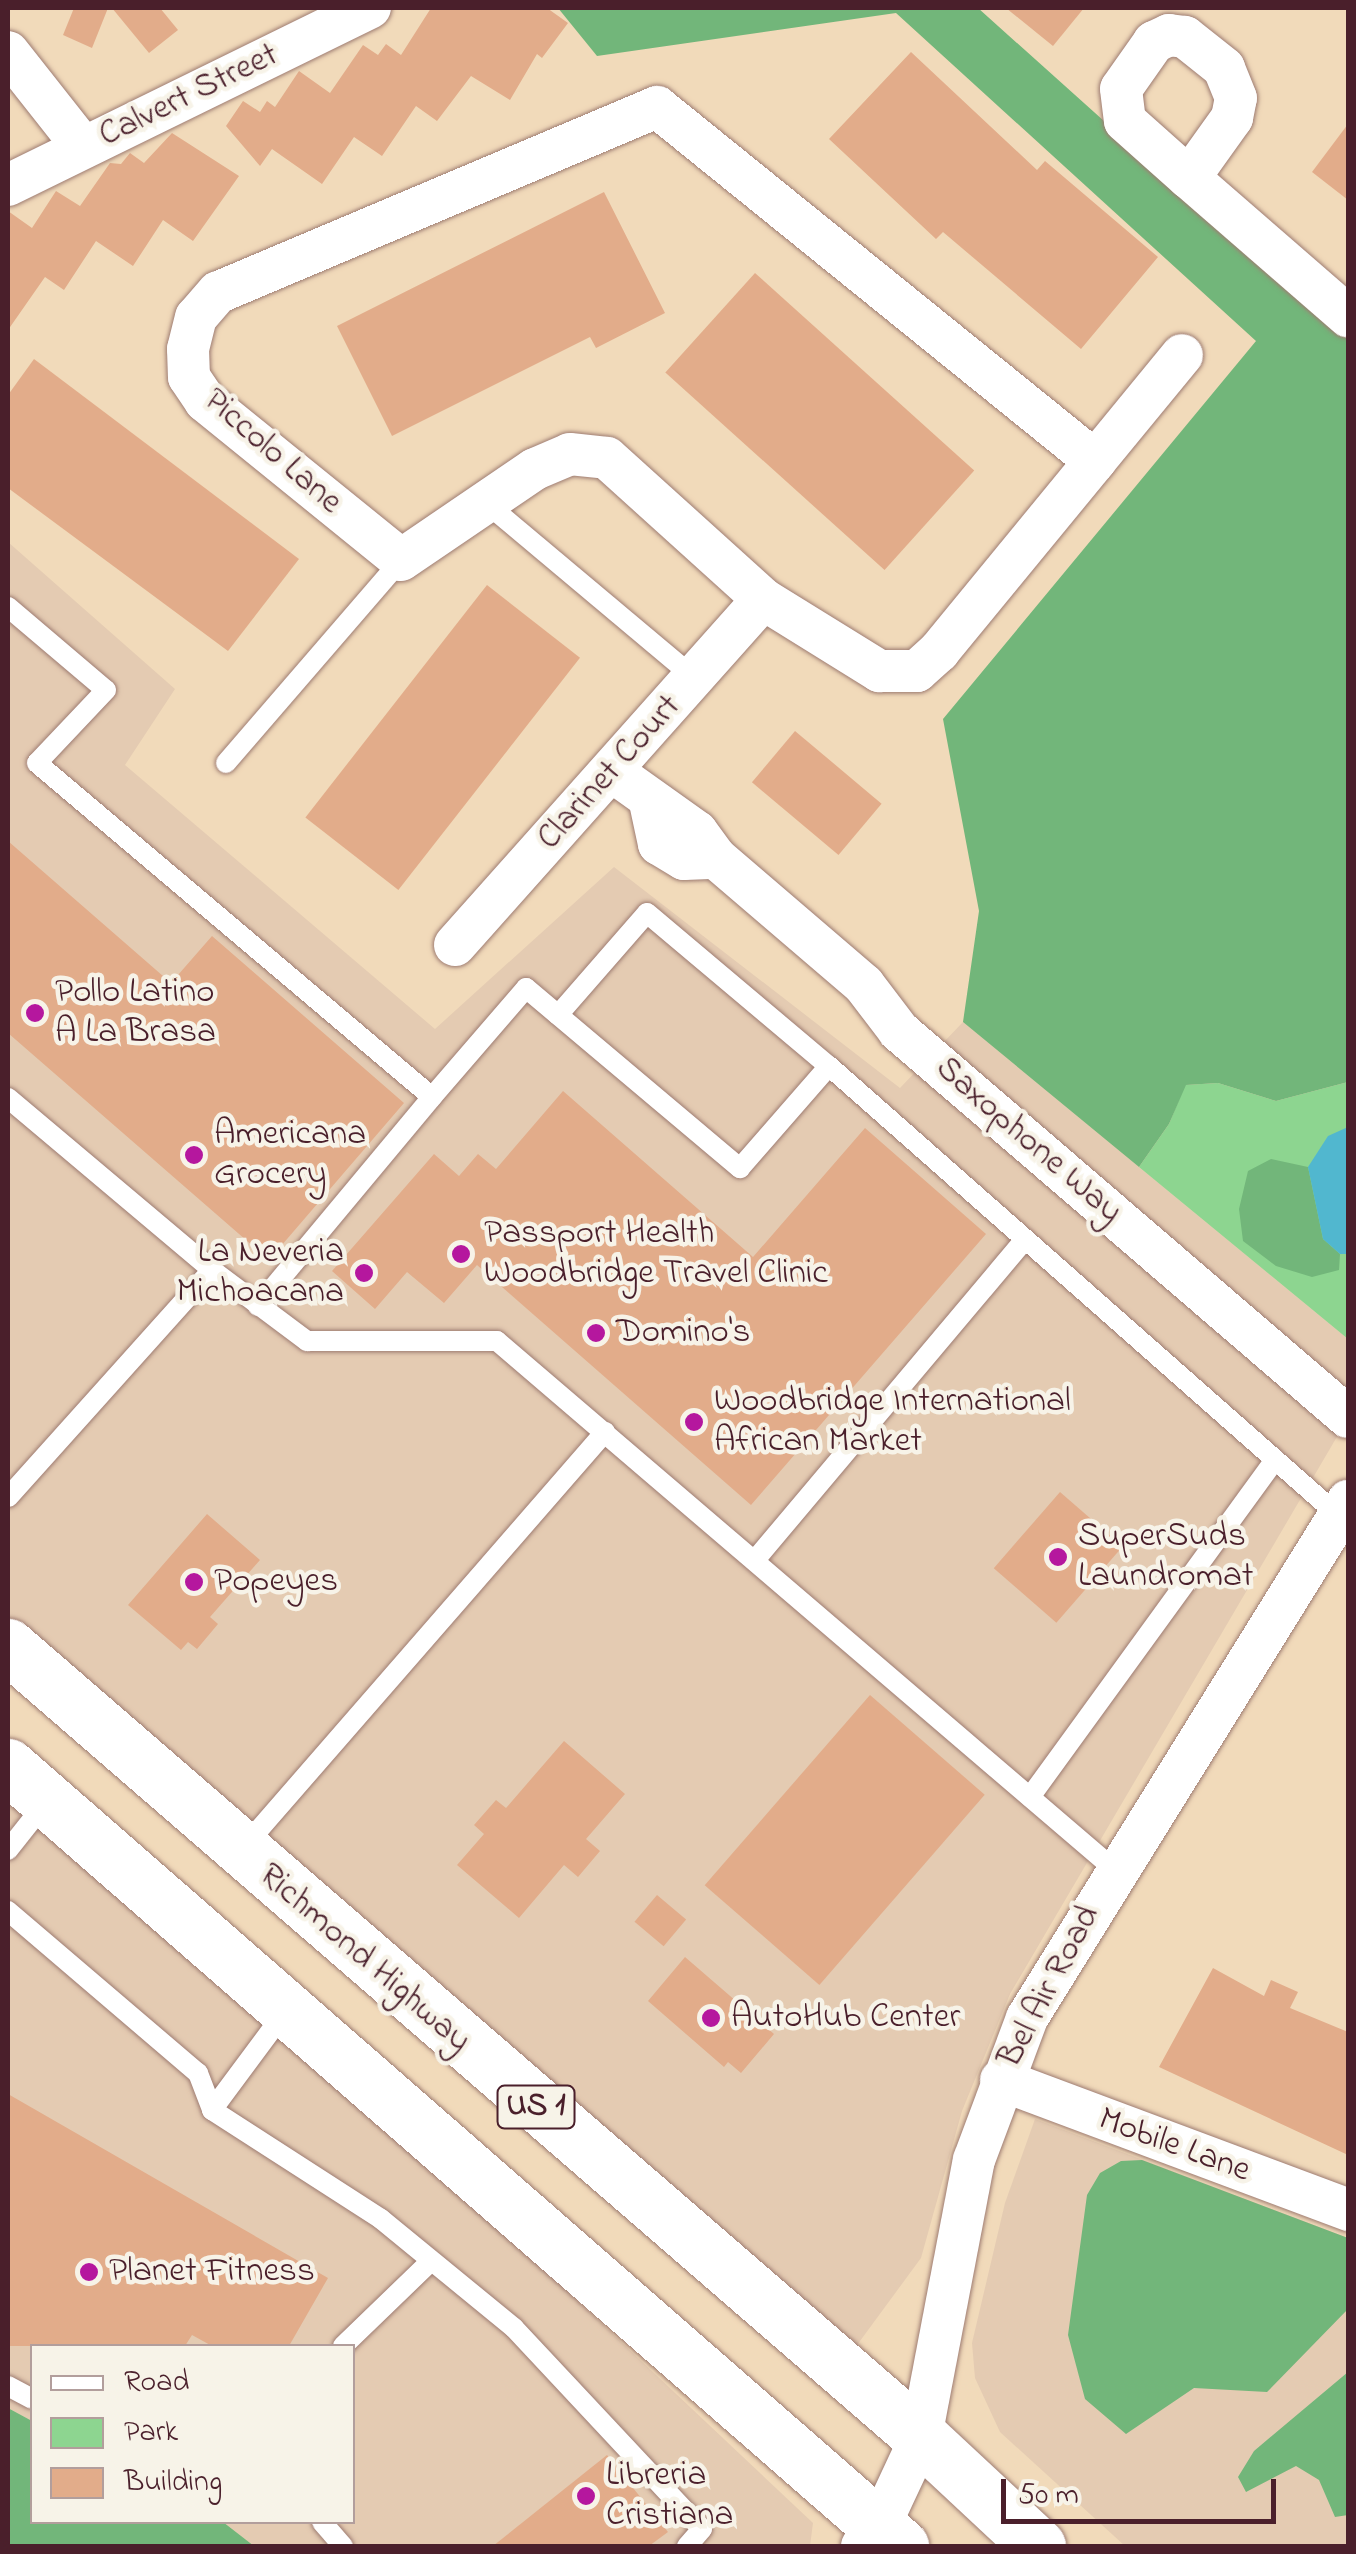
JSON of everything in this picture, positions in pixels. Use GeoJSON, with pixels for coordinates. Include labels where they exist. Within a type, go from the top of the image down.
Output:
{"type":"FeatureCollection","features":[{"type":"Feature","properties":{"kind":"main road","name":"Richmond Highway"},"geometry":{"type":"LineString","coordinates":[[8,1646],[240,1852],[921,2437],[1038,2546]]}},
{"type":"Feature","properties":{"kind":"main road","name":"US 1"},"geometry":{"type":"LineString","coordinates":[[27,1784],[881,2540]]}},
{"type":"Feature","properties":{"kind":"street","name":"Calvert Street"},"geometry":{"type":"LineString","coordinates":[[8,184],[346,13]]}},
{"type":"Feature","properties":{"kind":"street"},"geometry":{"type":"LineString","coordinates":[[8,52],[83,148]]}},
{"type":"Feature","properties":{"kind":"street","name":"Piccolo Lane"},"geometry":{"type":"LineString","coordinates":[[401,560],[205,401],[189,377],[196,317],[218,292],[657,107],[1095,462]]}},
{"type":"Feature","properties":{"kind":"street"},"geometry":{"type":"LineString","coordinates":[[1189,178],[1348,316]]}},
{"type":"Feature","properties":{"kind":"street"},"geometry":{"type":"LineString","coordinates":[[401,560],[486,502],[570,454],[607,458],[763,599],[878,671],[916,671],[1182,356]]}},
{"type":"Feature","properties":{"kind":"street","name":"Clarinet Court"},"geometry":{"type":"LineString","coordinates":[[455,945],[763,599]]}},
{"type":"Feature","properties":{"kind":"street","name":"Saxophone Way"},"geometry":{"type":"LineString","coordinates":[[613,772],[697,832],[716,858],[864,985],[900,1031],[1348,1417]]}},
{"type":"Feature","properties":{"kind":"street","name":"Bel Air Road"},"geometry":{"type":"LineString","coordinates":[[881,2540],[921,2437],[953,2246],[1001,2080],[1056,1963],[1344,1509]]}},
{"type":"Feature","properties":{"kind":"street","name":"Mobile Lane"},"geometry":{"type":"LineString","coordinates":[[1001,2080],[1348,2210]]}},
{"type":"Feature","properties":{"kind":"lane"},"geometry":{"type":"LineString","coordinates":[[486,502],[695,678]]}},
{"type":"Feature","properties":{"kind":"lane"},"geometry":{"type":"LineString","coordinates":[[226,763],[401,560]]}},
{"type":"Feature","properties":{"kind":"lane"},"geometry":{"type":"LineString","coordinates":[[8,607],[106,690],[37,764],[432,1097]]}},
{"type":"Feature","properties":{"kind":"lane"},"geometry":{"type":"LineString","coordinates":[[558,1015],[647,913],[829,1066],[1275,1460],[1344,1509]]}},
{"type":"Feature","properties":{"kind":"lane"},"geometry":{"type":"LineString","coordinates":[[258,1306],[526,988],[740,1168],[829,1066]]}},
{"type":"Feature","properties":{"kind":"lane"},"geometry":{"type":"LineString","coordinates":[[8,1098],[212,1270],[258,1306],[318,1343],[497,1342],[1114,1869]]}},
{"type":"Feature","properties":{"kind":"lane"},"geometry":{"type":"LineString","coordinates":[[754,1560],[1025,1239]]}},
{"type":"Feature","properties":{"kind":"lane"},"geometry":{"type":"LineString","coordinates":[[8,1496],[212,1270]]}},
{"type":"Feature","properties":{"kind":"lane"},"geometry":{"type":"LineString","coordinates":[[240,1852],[606,1432]]}},
{"type":"Feature","properties":{"kind":"lane"},"geometry":{"type":"LineString","coordinates":[[1030,1797],[1275,1460]]}},
{"type":"Feature","properties":{"kind":"lane"},"geometry":{"type":"LineString","coordinates":[[8,1850],[27,1784]]}},
{"type":"Feature","properties":{"kind":"lane"},"geometry":{"type":"LineString","coordinates":[[8,1911],[198,2073],[212,2110],[381,2218],[428,2264],[514,2328],[591,2405],[702,2529],[687,2546]]}},
{"type":"Feature","properties":{"kind":"lane"},"geometry":{"type":"LineString","coordinates":[[212,2110],[284,2013]]}},
{"type":"Feature","properties":{"kind":"lane"},"geometry":{"type":"LineString","coordinates":[[345,2344],[428,2264]]}},
{"type":"Feature","properties":{"kind":"lane"},"geometry":{"type":"LineString","coordinates":[[8,2386],[30,2398]]}},
{"type":"Feature","properties":{"kind":"lane"},"geometry":{"type":"LineString","coordinates":[[324,2524],[343,2546]]}},
{"type":"Feature","properties":{"kind":"shaded area"},"geometry":{"type":"Polygon","coordinates":[[[8,542],[175,689],[125,765],[435,1029],[614,867],[900,1088],[963,1022],[1348,1339],[1348,1418],[1010,1994],[962,2111],[921,2258],[849,2356],[8,1620],[8,542]]]}},
{"type":"Feature","properties":{"kind":"shaded area"},"geometry":{"type":"Polygon","coordinates":[[[8,1795],[201,1946],[813,2523],[810,2546],[254,2546],[226,2524],[355,2524],[355,2344],[30,2344],[30,2420],[8,2408],[8,1795]]]}},
{"type":"Feature","properties":{"kind":"shaded area"},"geometry":{"type":"Polygon","coordinates":[[[1035,2119],[1348,2238],[1348,2546],[1125,2546],[1000,2432],[975,2378],[972,2343],[1005,2203],[1035,2119]]]}},
{"type":"Feature","properties":{"kind":"green space"},"geometry":{"type":"Polygon","coordinates":[[[558,8],[978,8],[1348,340],[1348,1082],[1276,1101],[1218,1083],[1186,1085],[1169,1124],[1139,1167],[963,1022],[979,911],[943,719],[1256,341],[896,13],[597,56],[558,8]]]}},
{"type":"Feature","properties":{"kind":"green space"},"geometry":{"type":"Polygon","coordinates":[[[1348,1082],[1348,1339],[1139,1167],[1169,1124],[1185,1085],[1218,1083],[1276,1101],[1348,1082]]]}},
{"type":"Feature","properties":{"kind":"green space"},"geometry":{"type":"Polygon","coordinates":[[[1271,1159],[1308,1167],[1323,1239],[1340,1254],[1339,1270],[1312,1277],[1276,1266],[1243,1241],[1239,1209],[1248,1171],[1271,1159]]]}},
{"type":"Feature","properties":{"kind":"green space"},"geometry":{"type":"Polygon","coordinates":[[[1142,2160],[1348,2238],[1348,2309],[1267,2392],[1194,2388],[1126,2434],[1085,2399],[1068,2335],[1087,2195],[1100,2173],[1121,2161],[1142,2160]]]}},
{"type":"Feature","properties":{"kind":"green space"},"geometry":{"type":"Polygon","coordinates":[[[1348,2372],[1348,2515],[1335,2517],[1319,2480],[1296,2466],[1246,2492],[1238,2477],[1254,2451],[1348,2372]]]}},
{"type":"Feature","properties":{"kind":"green space"},"geometry":{"type":"Polygon","coordinates":[[[8,2408],[30,2420],[30,2524],[226,2524],[254,2546],[8,2546],[8,2408]]]}},
{"type":"Feature","properties":{"kind":"water"},"geometry":{"type":"Polygon","coordinates":[[[1348,1127],[1348,1254],[1340,1254],[1323,1239],[1308,1167],[1328,1136],[1348,1127]]]}},
{"type":"Feature","properties":{"kind":"building"},"geometry":{"type":"Polygon","coordinates":[[[74,8],[108,8],[92,48],[63,35],[74,8]]]}},
{"type":"Feature","properties":{"kind":"building"},"geometry":{"type":"Polygon","coordinates":[[[112,8],[160,8],[178,30],[149,53],[112,8]]]}},
{"type":"Feature","properties":{"kind":"building"},"geometry":{"type":"Polygon","coordinates":[[[431,8],[547,8],[568,23],[542,58],[537,54],[510,100],[471,76],[437,121],[416,106],[382,156],[354,137],[322,184],[272,149],[260,166],[226,126],[243,101],[260,112],[267,101],[275,107],[299,71],[330,93],[363,45],[378,55],[386,44],[401,55],[431,8]]]}},
{"type":"Feature","properties":{"kind":"building"},"geometry":{"type":"Polygon","coordinates":[[[1006,8],[1084,8],[1053,46],[1006,8]]]}},
{"type":"Feature","properties":{"kind":"building"},"geometry":{"type":"Polygon","coordinates":[[[911,52],[1037,170],[1045,161],[1158,257],[1081,349],[943,232],[936,239],[829,139],[911,52]]]}},
{"type":"Feature","properties":{"kind":"building"},"geometry":{"type":"Polygon","coordinates":[[[1348,124],[1348,200],[1312,172],[1348,124]]]}},
{"type":"Feature","properties":{"kind":"building"},"geometry":{"type":"Polygon","coordinates":[[[172,133],[239,176],[193,241],[163,220],[133,266],[96,241],[64,290],[45,277],[8,330],[8,211],[32,228],[56,191],[80,206],[110,163],[121,164],[130,153],[144,163],[172,133]]]}},
{"type":"Feature","properties":{"kind":"building"},"geometry":{"type":"Polygon","coordinates":[[[604,192],[665,313],[596,348],[590,337],[392,436],[337,326],[604,192]]]}},
{"type":"Feature","properties":{"kind":"building"},"geometry":{"type":"Polygon","coordinates":[[[755,273],[974,470],[885,570],[665,373],[755,273]]]}},
{"type":"Feature","properties":{"kind":"building"},"geometry":{"type":"Polygon","coordinates":[[[34,359],[299,559],[228,651],[8,488],[8,395],[34,359]]]}},
{"type":"Feature","properties":{"kind":"building"},"geometry":{"type":"Polygon","coordinates":[[[487,585],[580,658],[398,890],[305,817],[487,585]]]}},
{"type":"Feature","properties":{"kind":"building"},"geometry":{"type":"Polygon","coordinates":[[[795,731],[882,804],[838,855],[752,782],[795,731]]]}},
{"type":"Feature","properties":{"kind":"building"},"geometry":{"type":"Polygon","coordinates":[[[8,841],[171,983],[212,936],[404,1103],[269,1260],[8,1033],[8,841]]]}},
{"type":"Feature","properties":{"kind":"building"},"geometry":{"type":"Polygon","coordinates":[[[563,1091],[753,1257],[865,1128],[986,1234],[751,1505],[477,1265],[444,1303],[407,1272],[375,1309],[332,1271],[434,1154],[459,1176],[478,1154],[496,1169],[563,1091]]]}},
{"type":"Feature","properties":{"kind":"building","name":"SuperSuds Laundromat"},"geometry":{"type":"Polygon","coordinates":[[[1060,1492],[1123,1546],[1056,1623],[994,1568],[1060,1492]]]}},
{"type":"Feature","properties":{"kind":"building","name":"Popeyes"},"geometry":{"type":"Polygon","coordinates":[[[207,1514],[260,1560],[210,1617],[218,1624],[197,1649],[188,1642],[181,1650],[128,1605],[207,1514]]]}},
{"type":"Feature","properties":{"kind":"building"},"geometry":{"type":"Polygon","coordinates":[[[870,1695],[985,1795],[819,1985],[705,1885],[870,1695]]]}},
{"type":"Feature","properties":{"kind":"building"},"geometry":{"type":"Polygon","coordinates":[[[564,1741],[625,1794],[586,1839],[600,1851],[578,1877],[564,1865],[519,1918],[457,1865],[484,1834],[474,1825],[496,1800],[506,1808],[564,1741]]]}},
{"type":"Feature","properties":{"kind":"building"},"geometry":{"type":"Polygon","coordinates":[[[657,1895],[686,1919],[664,1946],[635,1922],[657,1895]]]}},
{"type":"Feature","properties":{"kind":"building","name":"AutoHub Center"},"geometry":{"type":"Polygon","coordinates":[[[685,1957],[774,2034],[741,2073],[728,2062],[724,2067],[648,2001],[685,1957]]]}},
{"type":"Feature","properties":{"kind":"building"},"geometry":{"type":"Polygon","coordinates":[[[1213,1968],[1264,1996],[1271,1980],[1298,1992],[1290,2008],[1348,2032],[1348,2155],[1159,2067],[1213,1968]]]}},
{"type":"Feature","properties":{"kind":"building"},"geometry":{"type":"Polygon","coordinates":[[[8,2094],[328,2278],[290,2344],[208,2344],[192,2335],[186,2344],[8,2346],[8,2094]]]}},
{"type":"Feature","properties":{"kind":"building"},"geometry":{"type":"Polygon","coordinates":[[[607,2455],[668,2532],[649,2546],[493,2546],[607,2455]]]}},
{"type":"Feature","properties":{"kind":"place","name":"Pollo Latino A La Brasa"},"geometry":{"type":"Point","coordinates":[35,1013]}},
{"type":"Feature","properties":{"kind":"place","name":"Americana Grocery"},"geometry":{"type":"Point","coordinates":[194,1155]}},
{"type":"Feature","properties":{"kind":"place","name":"Passport Health Woodbridge Travel Clinic"},"geometry":{"type":"Point","coordinates":[461,1254]}},
{"type":"Feature","properties":{"kind":"place","name":"La Neveria Michoacana"},"geometry":{"type":"Point","coordinates":[364,1273]}},
{"type":"Feature","properties":{"kind":"place","name":"Domino's"},"geometry":{"type":"Point","coordinates":[596,1333]}},
{"type":"Feature","properties":{"kind":"place","name":"Woodbridge International African Market"},"geometry":{"type":"Point","coordinates":[694,1422]}},
{"type":"Feature","properties":{"kind":"place","name":"SuperSuds Laundromat"},"geometry":{"type":"Point","coordinates":[1058,1557]}},
{"type":"Feature","properties":{"kind":"place","name":"Popeyes"},"geometry":{"type":"Point","coordinates":[194,1582]}},
{"type":"Feature","properties":{"kind":"place","name":"AutoHub Center"},"geometry":{"type":"Point","coordinates":[711,2018]}},
{"type":"Feature","properties":{"kind":"place","name":"Planet Fitness"},"geometry":{"type":"Point","coordinates":[89,2272]}},
{"type":"Feature","properties":{"kind":"place","name":"Libreria Cristiana"},"geometry":{"type":"Point","coordinates":[586,2496]}}]}
